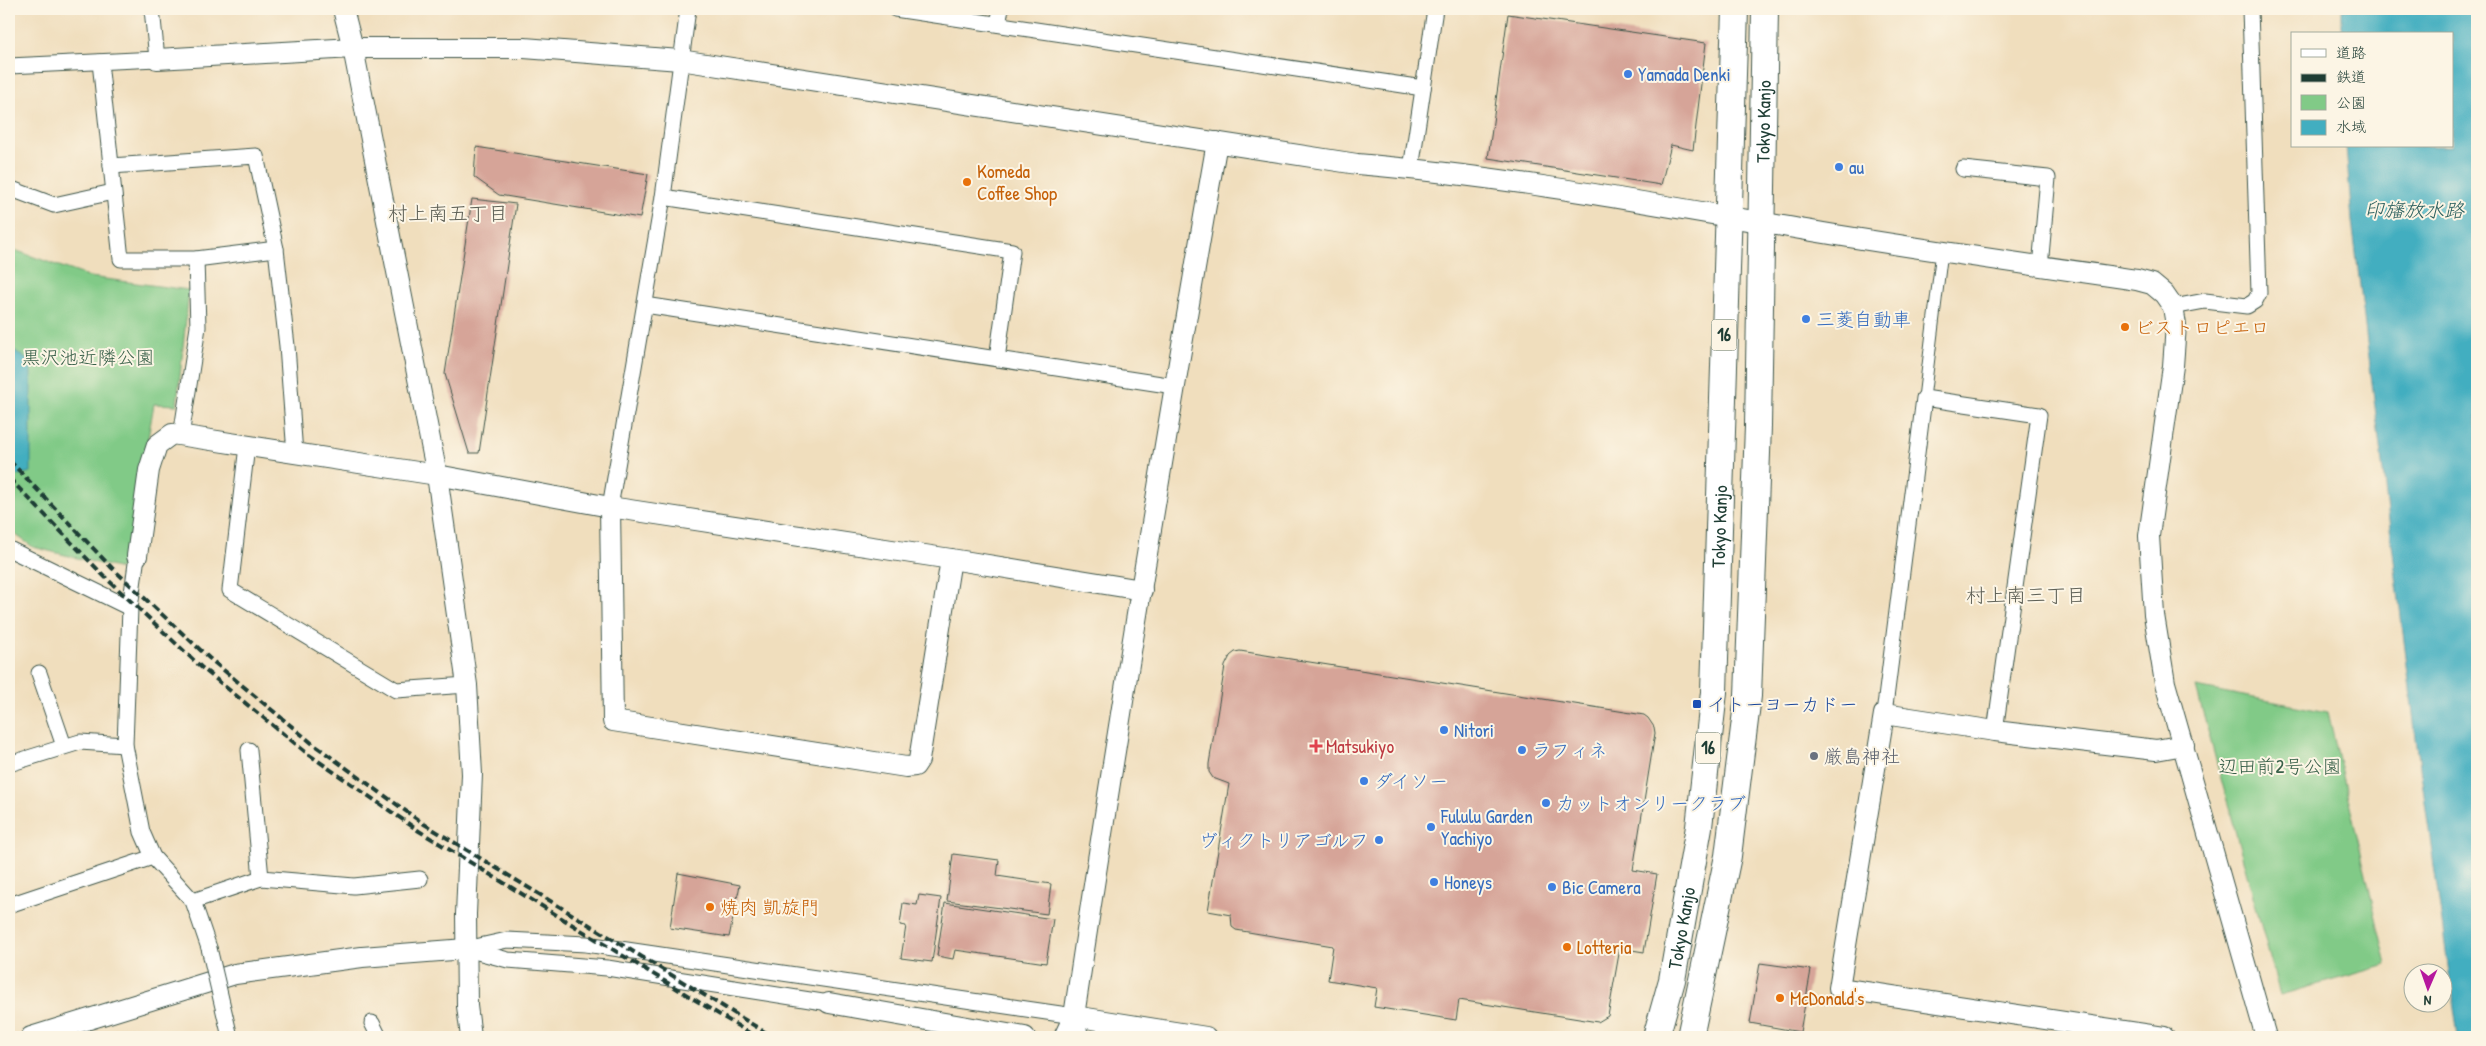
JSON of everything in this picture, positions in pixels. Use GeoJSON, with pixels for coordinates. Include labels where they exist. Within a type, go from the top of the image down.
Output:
{"type":"FeatureCollection","features":[{"type":"Feature","properties":{"kind":"highway","name":"Tokyo Kanjo"},"geometry":{"type":"LineString","coordinates":[[1656,1037],[1672,980],[1699,827],[1714,692],[1734,9]]}},
{"type":"Feature","properties":{"kind":"highway","name":"Tokyo Kanjo"},"geometry":{"type":"LineString","coordinates":[[1690,1037],[1728,856],[1748,696],[1753,607],[1765,9]]}},
{"type":"Feature","properties":{"kind":"street"},"geometry":{"type":"LineString","coordinates":[[152,9],[157,60]]}},
{"type":"Feature","properties":{"kind":"street"},"geometry":{"type":"LineString","coordinates":[[343,9],[353,48],[437,475],[467,685],[472,774],[466,949],[467,1006],[471,1037]]}},
{"type":"Feature","properties":{"kind":"street"},"geometry":{"type":"LineString","coordinates":[[688,9],[645,305],[610,507],[614,721],[906,767],[914,766],[919,760],[950,558]]}},
{"type":"Feature","properties":{"kind":"street"},"geometry":{"type":"LineString","coordinates":[[895,9],[1423,88]]}},
{"type":"Feature","properties":{"kind":"street"},"geometry":{"type":"LineString","coordinates":[[998,24],[1001,9]]}},
{"type":"Feature","properties":{"kind":"street"},"geometry":{"type":"LineString","coordinates":[[1410,168],[1434,9]]}},
{"type":"Feature","properties":{"kind":"street"},"geometry":{"type":"LineString","coordinates":[[2173,307],[2205,301],[2248,306],[2255,301],[2260,293],[2253,150],[2250,9]]}},
{"type":"Feature","properties":{"kind":"street"},"geometry":{"type":"LineString","coordinates":[[9,66],[157,60],[353,48],[524,48],[680,60],[1357,164],[1410,168],[1727,216],[2137,280],[2152,284],[2164,294],[2173,307],[2176,325],[2174,366],[2149,536],[2154,615],[2166,683],[2266,1037]]}},
{"type":"Feature","properties":{"kind":"street"},"geometry":{"type":"LineString","coordinates":[[100,62],[121,259],[196,259],[276,249]]}},
{"type":"Feature","properties":{"kind":"street"},"geometry":{"type":"LineString","coordinates":[[1064,1037],[1074,1016],[1174,386],[1217,142]]}},
{"type":"Feature","properties":{"kind":"street"},"geometry":{"type":"LineString","coordinates":[[111,166],[256,156],[276,249],[287,346],[295,454]]}},
{"type":"Feature","properties":{"kind":"street"},"geometry":{"type":"LineString","coordinates":[[1963,169],[2048,178],[2040,266]]}},
{"type":"Feature","properties":{"kind":"street"},"geometry":{"type":"LineString","coordinates":[[9,188],[54,205],[113,192]]}},
{"type":"Feature","properties":{"kind":"street"},"geometry":{"type":"LineString","coordinates":[[662,196],[1012,251],[997,359]]}},
{"type":"Feature","properties":{"kind":"street"},"geometry":{"type":"LineString","coordinates":[[1942,251],[1884,714],[1839,988],[2164,1037]]}},
{"type":"Feature","properties":{"kind":"street"},"geometry":{"type":"LineString","coordinates":[[181,436],[198,327],[196,259]]}},
{"type":"Feature","properties":{"kind":"street"},"geometry":{"type":"LineString","coordinates":[[645,305],[1174,386]]}},
{"type":"Feature","properties":{"kind":"street"},"geometry":{"type":"LineString","coordinates":[[1924,398],[2039,415],[1995,731]]}},
{"type":"Feature","properties":{"kind":"street"},"geometry":{"type":"LineString","coordinates":[[230,1037],[208,948],[193,901],[153,857],[142,832],[125,745],[130,608],[149,470],[157,445],[172,434],[437,475],[610,507],[950,558],[1142,590]]}},
{"type":"Feature","properties":{"kind":"street"},"geometry":{"type":"LineString","coordinates":[[248,446],[230,590],[396,690],[467,685]]}},
{"type":"Feature","properties":{"kind":"street"},"geometry":{"type":"LineString","coordinates":[[9,549],[130,608]]}},
{"type":"Feature","properties":{"kind":"street"},"geometry":{"type":"LineString","coordinates":[[39,673],[64,746]]}},
{"type":"Feature","properties":{"kind":"street"},"geometry":{"type":"LineString","coordinates":[[1884,714],[1995,731],[2156,750],[2184,745]]}},
{"type":"Feature","properties":{"kind":"street"},"geometry":{"type":"LineString","coordinates":[[9,764],[80,742],[125,745]]}},
{"type":"Feature","properties":{"kind":"street"},"geometry":{"type":"LineString","coordinates":[[249,750],[262,878]]}},
{"type":"Feature","properties":{"kind":"street"},"geometry":{"type":"LineString","coordinates":[[9,905],[153,857]]}},
{"type":"Feature","properties":{"kind":"street"},"geometry":{"type":"LineString","coordinates":[[193,901],[262,878],[354,886],[420,880]]}},
{"type":"Feature","properties":{"kind":"street"},"geometry":{"type":"LineString","coordinates":[[31,1037],[234,974],[362,957],[466,949],[507,940],[586,944],[1206,1037]]}},
{"type":"Feature","properties":{"kind":"street"},"geometry":{"type":"LineString","coordinates":[[466,949],[508,960],[607,968],[829,1003],[1025,1037]]}},
{"type":"Feature","properties":{"kind":"street"},"geometry":{"type":"LineString","coordinates":[[1074,1016],[1078,1037]]}},
{"type":"Feature","properties":{"kind":"street"},"geometry":{"type":"LineString","coordinates":[[372,1023],[379,1037]]}},
{"type":"Feature","properties":{"kind":"green space","name":"黒沢池近隣公園"},"geometry":{"type":"Polygon","coordinates":[[[9,248],[90,277],[189,290],[177,405],[154,404],[125,570],[33,547],[9,530],[9,248]]]}},
{"type":"Feature","properties":{"kind":"green space","name":"辺田前2号公園"},"geometry":{"type":"Polygon","coordinates":[[[2196,687],[2328,712],[2387,965],[2280,995],[2196,687]]]}},
{"type":"Feature","properties":{"kind":"water","name":"印旛放水路"},"geometry":{"type":"Polygon","coordinates":[[[2342,9],[2477,9],[2477,1037],[2458,1037],[2454,1009],[2454,964],[2448,964],[2416,738],[2352,221],[2346,148],[2454,148],[2454,32],[2342,32],[2342,9]]]}},
{"type":"Feature","properties":{"kind":"water"},"geometry":{"type":"Polygon","coordinates":[[[9,346],[31,363],[31,472],[9,477],[9,346]]]}},
{"type":"Feature","properties":{"kind":"building"},"geometry":{"type":"Polygon","coordinates":[[[1508,14],[1706,43],[1693,150],[1671,145],[1661,185],[1488,158],[1508,14]]]}},
{"type":"Feature","properties":{"kind":"building"},"geometry":{"type":"Polygon","coordinates":[[[476,147],[648,174],[640,218],[499,195],[474,177],[476,147]]]}},
{"type":"Feature","properties":{"kind":"building"},"geometry":{"type":"Polygon","coordinates":[[[472,199],[516,204],[479,453],[469,453],[445,374],[472,199]]]}},
{"type":"Feature","properties":{"kind":"building","name":"Fululu Garden Yachiyo"},"geometry":{"type":"Polygon","coordinates":[[[1240,651],[1644,715],[1648,718],[1654,727],[1655,733],[1633,870],[1657,874],[1644,952],[1620,948],[1608,1016],[1598,1022],[1459,1000],[1456,1020],[1374,1007],[1377,988],[1328,980],[1333,946],[1236,930],[1232,927],[1231,915],[1208,911],[1229,784],[1213,778],[1209,772],[1209,764],[1225,666],[1230,656],[1240,651]]]}},
{"type":"Feature","properties":{"kind":"building"},"geometry":{"type":"Polygon","coordinates":[[[953,854],[999,860],[997,876],[1051,884],[1047,914],[947,901],[953,854]]]}},
{"type":"Feature","properties":{"kind":"building"},"geometry":{"type":"Polygon","coordinates":[[[678,873],[740,885],[729,937],[670,928],[678,873]]]}},
{"type":"Feature","properties":{"kind":"building"},"geometry":{"type":"Polygon","coordinates":[[[919,895],[941,898],[932,962],[901,958],[906,926],[900,925],[903,903],[917,905],[919,895]]]}},
{"type":"Feature","properties":{"kind":"building"},"geometry":{"type":"Polygon","coordinates":[[[945,903],[1053,919],[1046,963],[955,950],[953,959],[937,956],[945,903]]]}},
{"type":"Feature","properties":{"kind":"building"},"geometry":{"type":"Polygon","coordinates":[[[1760,963],[1811,970],[1800,1032],[1750,1023],[1760,963]]]}},
{"type":"Feature","properties":{"kind":"railway"},"geometry":{"type":"LineString","coordinates":[[9,460],[112,568],[209,658],[313,744],[421,822],[773,1037]]}},
{"type":"Feature","properties":{"kind":"railway"},"geometry":{"type":"LineString","coordinates":[[9,478],[105,577],[201,667],[308,754],[419,831],[756,1037]]}},
{"type":"Feature","properties":{"kind":"place","name":"Yamada Denki"},"geometry":{"type":"Point","coordinates":[1628,74]}},
{"type":"Feature","properties":{"kind":"place","name":"au"},"geometry":{"type":"Point","coordinates":[1839,167]}},
{"type":"Feature","properties":{"kind":"place","name":"Komeda Coffee Shop"},"geometry":{"type":"Point","coordinates":[967,182]}},
{"type":"Feature","properties":{"kind":"place","name":"三菱自動車"},"geometry":{"type":"Point","coordinates":[1806,319]}},
{"type":"Feature","properties":{"kind":"place","name":"ビストロピエロ"},"geometry":{"type":"Point","coordinates":[2125,327]}},
{"type":"Feature","properties":{"kind":"place","name":"イトーヨーカドー"},"geometry":{"type":"Point","coordinates":[1697,704]}},
{"type":"Feature","properties":{"kind":"place","name":"Nitori"},"geometry":{"type":"Point","coordinates":[1444,730]}},
{"type":"Feature","properties":{"kind":"place","name":"Matsukiyo"},"geometry":{"type":"Point","coordinates":[1316,746]}},
{"type":"Feature","properties":{"kind":"place","name":"ラフィネ"},"geometry":{"type":"Point","coordinates":[1522,750]}},
{"type":"Feature","properties":{"kind":"place","name":"厳島神社"},"geometry":{"type":"Point","coordinates":[1814,756]}},
{"type":"Feature","properties":{"kind":"place","name":"ダイソー"},"geometry":{"type":"Point","coordinates":[1364,781]}},
{"type":"Feature","properties":{"kind":"place","name":"カットオンリークラブ"},"geometry":{"type":"Point","coordinates":[1546,803]}},
{"type":"Feature","properties":{"kind":"place","name":"Fululu Garden Yachiyo"},"geometry":{"type":"Point","coordinates":[1431,827]}},
{"type":"Feature","properties":{"kind":"place","name":"ヴィクトリアゴルフ"},"geometry":{"type":"Point","coordinates":[1379,840]}},
{"type":"Feature","properties":{"kind":"place","name":"Honeys"},"geometry":{"type":"Point","coordinates":[1434,882]}},
{"type":"Feature","properties":{"kind":"place","name":"Bic Camera"},"geometry":{"type":"Point","coordinates":[1552,887]}},
{"type":"Feature","properties":{"kind":"place","name":"焼肉 凱旋門"},"geometry":{"type":"Point","coordinates":[710,907]}},
{"type":"Feature","properties":{"kind":"place","name":"Lotteria"},"geometry":{"type":"Point","coordinates":[1567,947]}},
{"type":"Feature","properties":{"kind":"place","name":"McDonald's"},"geometry":{"type":"Point","coordinates":[1780,998]}},
{"type":"Feature","properties":{"kind":"district","name":"村上南五丁目"},"geometry":{"type":"Point","coordinates":[448,213]}},
{"type":"Feature","properties":{"kind":"district","name":"村上南三丁目"},"geometry":{"type":"Point","coordinates":[2026,595]}}]}
